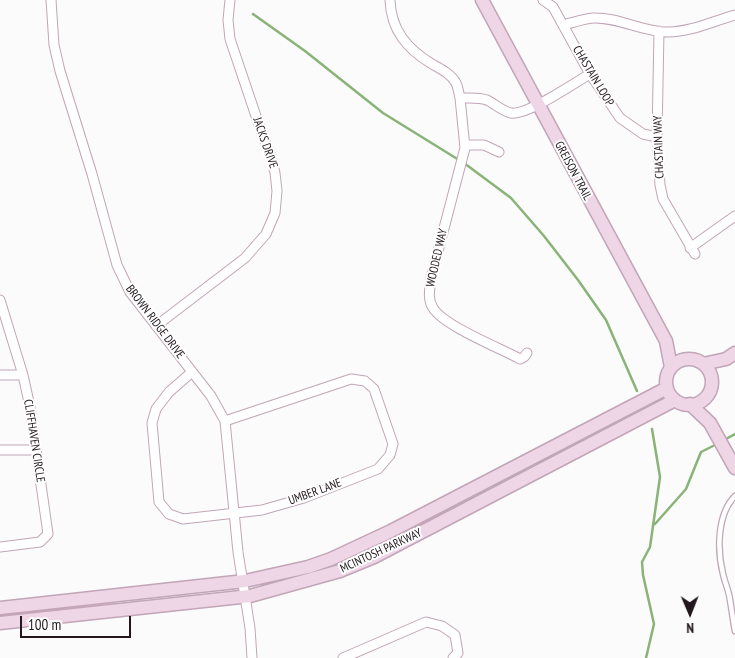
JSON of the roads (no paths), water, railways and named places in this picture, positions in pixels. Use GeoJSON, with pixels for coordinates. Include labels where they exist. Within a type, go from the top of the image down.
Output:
{"type":"FeatureCollection","features":[{"type":"Feature","properties":{"kind":"street","name":"BROWN RIDGE DRIVE"},"geometry":{"type":"LineString","coordinates":[[51,0],[54,45],[60,71],[92,174],[117,265],[130,292],[212,396],[225,421],[252,658]]}},
{"type":"Feature","properties":{"kind":"street","name":"JACKS DRIVE"},"geometry":{"type":"LineString","coordinates":[[156,326],[244,258],[266,234],[275,213],[277,191],[275,173],[271,156],[230,39],[228,20],[230,0]]}},
{"type":"Feature","properties":{"kind":"street","name":"WOODED WAY"},"geometry":{"type":"LineString","coordinates":[[390,0],[390,12],[395,28],[406,44],[419,56],[449,74],[457,84],[460,98],[465,145],[463,158],[431,278],[429,299],[433,308],[450,323],[520,359],[527,353]]}},
{"type":"Feature","properties":{"kind":"street","name":"GREISON TRAIL"},"geometry":{"type":"LineString","coordinates":[[482,0],[666,341],[671,367]]}},
{"type":"Feature","properties":{"kind":"street","name":"CHASTAIN LOOP"},"geometry":{"type":"LineString","coordinates":[[543,0],[553,7],[590,74],[620,118],[643,134],[657,137]]}},
{"type":"Feature","properties":{"kind":"street"},"geometry":{"type":"LineString","coordinates":[[563,25],[592,18],[607,19],[659,31],[683,31],[735,15]]}},
{"type":"Feature","properties":{"kind":"street","name":"CHASTAIN WAY"},"geometry":{"type":"LineString","coordinates":[[659,31],[657,137],[660,185],[663,199],[693,251],[735,216]]}},
{"type":"Feature","properties":{"kind":"street"},"geometry":{"type":"LineString","coordinates":[[460,98],[486,100],[511,113],[530,110],[590,74]]}},
{"type":"Feature","properties":{"kind":"street"},"geometry":{"type":"LineString","coordinates":[[465,145],[484,146],[499,152]]}},
{"type":"Feature","properties":{"kind":"street","name":"CLIFFHAVEN CIRCLE"},"geometry":{"type":"LineString","coordinates":[[0,300],[23,375],[30,407],[48,534],[40,542],[0,547]]}},
{"type":"Feature","properties":{"kind":"street","name":"GREISON TRAIL"},"geometry":{"type":"LineString","coordinates":[[666,341],[686,359]]}},
{"type":"Feature","properties":{"kind":"street"},"geometry":{"type":"LineString","coordinates":[[703,364],[730,356]]}},
{"type":"Feature","properties":{"kind":"street"},"geometry":{"type":"LineString","coordinates":[[711,381],[730,356]]}},
{"type":"Feature","properties":{"kind":"street"},"geometry":{"type":"LineString","coordinates":[[686,359],[703,364],[710,374],[711,381],[709,392],[706,396],[690,404],[675,400],[667,388],[666,381],[671,367],[675,363],[686,359]]}},
{"type":"Feature","properties":{"kind":"street","name":"UMBER LANE"},"geometry":{"type":"LineString","coordinates":[[192,372],[169,392],[156,409],[152,423],[158,502],[169,514],[183,519],[262,510],[304,498],[378,469],[390,456],[393,444],[374,389],[365,382],[351,379],[225,421]]}},
{"type":"Feature","properties":{"kind":"street"},"geometry":{"type":"LineString","coordinates":[[0,375],[23,375]]}},
{"type":"Feature","properties":{"kind":"street","name":"MCINTOSH PARKWAY"},"geometry":{"type":"LineString","coordinates":[[0,608],[242,581],[308,567],[391,531],[667,388]]}},
{"type":"Feature","properties":{"kind":"street"},"geometry":{"type":"LineString","coordinates":[[706,396],[710,423]]}},
{"type":"Feature","properties":{"kind":"street","name":"MCINTOSH PARKWAY"},"geometry":{"type":"LineString","coordinates":[[0,623],[245,596],[289,586],[340,571],[374,557],[675,400]]}},
{"type":"Feature","properties":{"kind":"street"},"geometry":{"type":"LineString","coordinates":[[690,404],[710,423],[719,436],[735,468]]}},
{"type":"Feature","properties":{"kind":"street"},"geometry":{"type":"LineString","coordinates":[[0,450],[36,450]]}},
{"type":"Feature","properties":{"kind":"street"},"geometry":{"type":"LineString","coordinates":[[343,658],[426,622],[442,626],[455,635],[458,653],[453,658]]}},
{"type":"Feature","properties":{"kind":"lane"},"geometry":{"type":"LineString","coordinates":[[735,496],[722,517],[720,542],[722,572],[730,600],[735,631]]}},
{"type":"Feature","properties":{"kind":"waterway"},"geometry":{"type":"LineString","coordinates":[[253,14],[305,51],[383,113],[459,160]]}},
{"type":"Feature","properties":{"kind":"waterway"},"geometry":{"type":"LineString","coordinates":[[464,163],[511,198],[544,236],[578,280],[606,320],[637,391]]}},
{"type":"Feature","properties":{"kind":"waterway"},"geometry":{"type":"LineString","coordinates":[[646,658],[654,624],[642,562],[650,547],[660,477],[652,429]]}},
{"type":"Feature","properties":{"kind":"waterway"},"geometry":{"type":"LineString","coordinates":[[724,440],[735,434]]}},
{"type":"Feature","properties":{"kind":"waterway"},"geometry":{"type":"LineString","coordinates":[[655,524],[686,489],[701,452],[717,444]]}}]}
